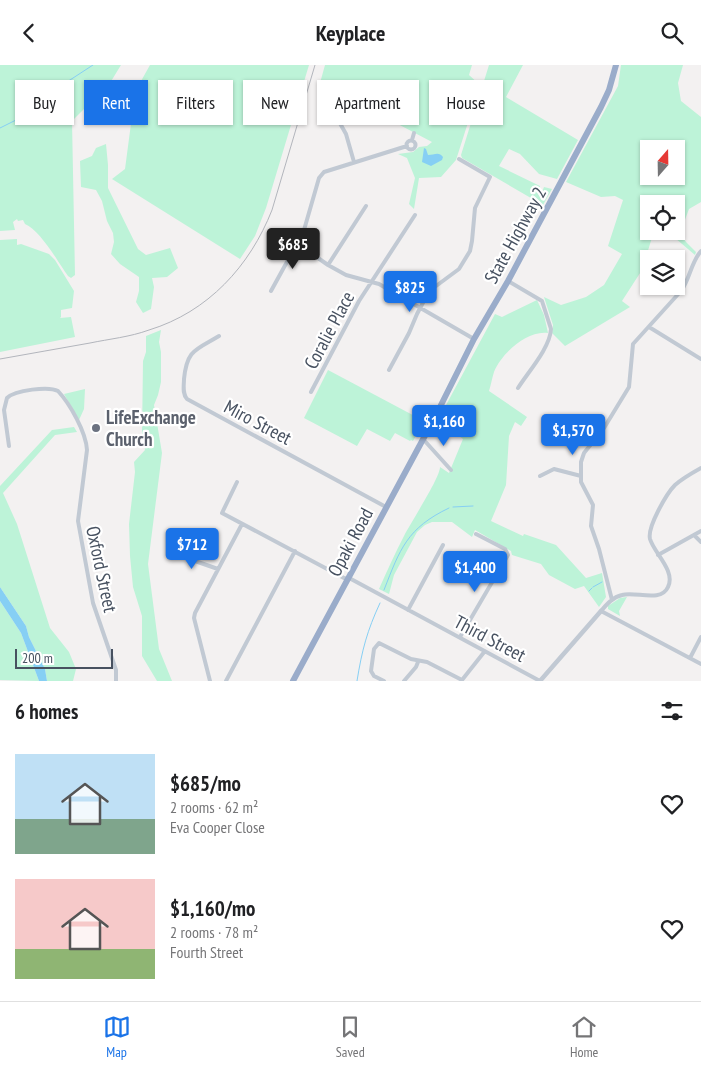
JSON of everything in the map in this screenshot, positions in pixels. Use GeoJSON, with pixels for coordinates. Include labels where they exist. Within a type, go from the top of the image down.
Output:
{"type":"FeatureCollection","features":[{"type":"Feature","properties":{"kind":"highway","name":"State Highway 2"},"geometry":{"type":"LineString","coordinates":[[435,417],[474,339],[508,281],[605,99],[616,65]]}},
{"type":"Feature","properties":{"kind":"highway","name":"Opaki Road"},"geometry":{"type":"LineString","coordinates":[[293,681],[435,417]]}},
{"type":"Feature","properties":{"kind":"street"},"geometry":{"type":"LineString","coordinates":[[341,125],[346,134],[354,162]]}},
{"type":"Feature","properties":{"kind":"street"},"geometry":{"type":"LineString","coordinates":[[414,133],[412,140],[408,142],[407,146],[328,170],[321,175],[304,230],[304,238],[318,258],[328,265],[346,275],[372,282],[474,339]]}},
{"type":"Feature","properties":{"kind":"street"},"geometry":{"type":"LineString","coordinates":[[407,146],[411,149],[415,147],[415,143],[412,140]]}},
{"type":"Feature","properties":{"kind":"street"},"geometry":{"type":"LineString","coordinates":[[389,371],[420,308],[432,289],[456,272],[471,246],[474,208],[490,177],[459,159]]}},
{"type":"Feature","properties":{"kind":"street"},"geometry":{"type":"LineString","coordinates":[[328,265],[366,206]]}},
{"type":"Feature","properties":{"kind":"street","name":"Coralie Place"},"geometry":{"type":"LineString","coordinates":[[311,392],[359,301],[415,215]]}},
{"type":"Feature","properties":{"kind":"street"},"geometry":{"type":"LineString","coordinates":[[271,291],[299,240],[304,238]]}},
{"type":"Feature","properties":{"kind":"street"},"geometry":{"type":"LineString","coordinates":[[612,600],[591,526],[593,505],[584,489],[580,476],[581,462],[584,453],[604,428],[629,387],[632,347],[636,340],[685,285],[696,258],[701,251]]}},
{"type":"Feature","properties":{"kind":"street"},"geometry":{"type":"LineString","coordinates":[[508,281],[542,301],[550,329],[550,334],[543,351],[518,388]]}},
{"type":"Feature","properties":{"kind":"street"},"geometry":{"type":"LineString","coordinates":[[649,327],[701,359]]}},
{"type":"Feature","properties":{"kind":"street","name":"Miro Street"},"geometry":{"type":"LineString","coordinates":[[219,336],[198,348],[187,361],[184,391],[187,399],[386,507]]}},
{"type":"Feature","properties":{"kind":"street","name":"Oxford Street"},"geometry":{"type":"LineString","coordinates":[[9,446],[4,410],[7,397],[14,393],[47,388],[58,391],[79,425],[87,443],[78,521],[93,603],[116,670],[116,681]]}},
{"type":"Feature","properties":{"kind":"street"},"geometry":{"type":"LineString","coordinates":[[423,439],[450,470]]}},
{"type":"Feature","properties":{"kind":"street"},"geometry":{"type":"LineString","coordinates":[[540,681],[612,600],[626,594],[654,595],[665,591],[669,584],[669,577],[650,538],[652,524],[672,488],[701,468]]}},
{"type":"Feature","properties":{"kind":"street"},"geometry":{"type":"LineString","coordinates":[[540,476],[554,469],[580,476]]}},
{"type":"Feature","properties":{"kind":"street","name":"Third Street"},"geometry":{"type":"LineString","coordinates":[[237,482],[222,513],[460,637],[540,681]]}},
{"type":"Feature","properties":{"kind":"street"},"geometry":{"type":"LineString","coordinates":[[210,681],[194,618],[196,609],[242,524]]}},
{"type":"Feature","properties":{"kind":"street"},"geometry":{"type":"LineString","coordinates":[[658,555],[701,531]]}},
{"type":"Feature","properties":{"kind":"street"},"geometry":{"type":"LineString","coordinates":[[460,637],[508,556],[508,552],[505,549],[476,534]]}},
{"type":"Feature","properties":{"kind":"street"},"geometry":{"type":"LineString","coordinates":[[694,535],[701,542]]}},
{"type":"Feature","properties":{"kind":"street"},"geometry":{"type":"LineString","coordinates":[[408,610],[443,545]]}},
{"type":"Feature","properties":{"kind":"street"},"geometry":{"type":"LineString","coordinates":[[226,681],[295,551]]}},
{"type":"Feature","properties":{"kind":"street"},"geometry":{"type":"LineString","coordinates":[[172,553],[218,569]]}},
{"type":"Feature","properties":{"kind":"street"},"geometry":{"type":"LineString","coordinates":[[601,611],[701,664]]}},
{"type":"Feature","properties":{"kind":"street"},"geometry":{"type":"LineString","coordinates":[[690,658],[701,637]]}},
{"type":"Feature","properties":{"kind":"street"},"geometry":{"type":"LineString","coordinates":[[384,681],[374,676],[371,671],[374,649],[379,643],[418,662],[427,662],[461,681],[485,651]]}},
{"type":"Feature","properties":{"kind":"street"},"geometry":{"type":"LineString","coordinates":[[404,681],[418,662]]}},
{"type":"Feature","properties":{"kind":"green space"},"geometry":{"type":"Polygon","coordinates":[[[0,65],[121,65],[112,80],[84,80],[84,109],[74,119],[74,80],[15,80],[15,125],[72,125],[75,275],[71,278],[68,276],[43,239],[31,227],[25,224],[23,220],[18,221],[17,219],[13,222],[15,230],[0,231],[0,65]]]}},
{"type":"Feature","properties":{"kind":"green space"},"geometry":{"type":"Polygon","coordinates":[[[150,65],[309,65],[304,80],[243,80],[243,125],[291,125],[266,208],[255,236],[240,259],[112,179],[125,169],[131,125],[148,125],[148,80],[142,80],[150,65]]]}},
{"type":"Feature","properties":{"kind":"green space"},"geometry":{"type":"Polygon","coordinates":[[[325,65],[472,65],[469,75],[474,80],[429,80],[429,125],[467,125],[456,160],[441,177],[419,178],[414,209],[409,204],[415,178],[407,158],[398,154],[413,152],[419,147],[427,146],[432,142],[400,125],[419,125],[419,80],[321,80],[325,65]]]}},
{"type":"Feature","properties":{"kind":"green space"},"geometry":{"type":"Polygon","coordinates":[[[489,65],[523,65],[506,97],[578,140],[557,179],[539,174],[520,154],[509,149],[499,166],[540,186],[539,191],[542,192],[544,187],[552,189],[543,205],[462,158],[461,155],[470,125],[503,125],[503,80],[484,80],[489,65]]]}},
{"type":"Feature","properties":{"kind":"green space"},"geometry":{"type":"Polygon","coordinates":[[[621,65],[683,65],[678,83],[681,101],[701,117],[701,202],[689,209],[685,220],[685,195],[640,195],[640,240],[651,240],[648,250],[640,250],[640,273],[622,301],[630,307],[565,346],[552,333],[553,325],[544,297],[561,305],[586,297],[604,285],[622,254],[608,246],[623,200],[615,196],[601,197],[566,182],[618,86],[621,65]]]}},
{"type":"Feature","properties":{"kind":"green space"},"geometry":{"type":"Polygon","coordinates":[[[106,144],[108,188],[138,249],[146,255],[170,248],[178,268],[167,277],[152,278],[154,287],[151,309],[143,313],[136,302],[139,291],[139,277],[120,264],[111,254],[114,242],[113,233],[107,221],[102,201],[96,190],[81,187],[80,161],[92,156],[96,148],[106,144]]]}},
{"type":"Feature","properties":{"kind":"green space"},"geometry":{"type":"Polygon","coordinates":[[[17,239],[17,245],[21,244],[49,254],[55,260],[74,291],[72,308],[61,310],[60,318],[71,317],[75,337],[0,352],[0,240],[17,239]]]}},
{"type":"Feature","properties":{"kind":"green space"},"geometry":{"type":"Polygon","coordinates":[[[677,240],[685,240],[696,252],[695,255],[677,240]]]}},
{"type":"Feature","properties":{"kind":"green space"},"geometry":{"type":"Polygon","coordinates":[[[537,300],[544,315],[548,333],[532,335],[516,344],[498,365],[489,391],[527,417],[521,426],[515,422],[509,436],[506,485],[491,521],[523,536],[524,534],[556,545],[586,578],[602,573],[606,597],[599,607],[584,586],[575,589],[549,575],[541,564],[512,555],[511,551],[475,530],[472,537],[452,522],[432,522],[417,532],[394,575],[389,594],[379,589],[394,555],[439,473],[440,467],[449,473],[463,439],[438,420],[495,314],[502,317],[537,300]]]}},
{"type":"Feature","properties":{"kind":"green space"},"geometry":{"type":"Polygon","coordinates":[[[161,330],[159,342],[161,382],[154,405],[162,453],[148,564],[159,649],[172,681],[157,681],[142,656],[142,616],[133,587],[130,556],[129,524],[135,472],[134,462],[145,450],[142,435],[143,361],[146,352],[146,336],[161,330]]]}},
{"type":"Feature","properties":{"kind":"green space"},"geometry":{"type":"Polygon","coordinates":[[[328,370],[424,421],[413,441],[395,433],[390,441],[367,429],[357,446],[304,418],[328,370]]]}},
{"type":"Feature","properties":{"kind":"green space"},"geometry":{"type":"Polygon","coordinates":[[[85,389],[84,409],[79,420],[64,394],[85,389]]]}},
{"type":"Feature","properties":{"kind":"green space"},"geometry":{"type":"Polygon","coordinates":[[[74,427],[77,432],[55,435],[3,493],[17,524],[50,628],[69,652],[76,669],[73,681],[47,681],[45,669],[29,637],[26,626],[0,587],[0,486],[52,430],[74,427]]]}},
{"type":"Feature","properties":{"kind":"green space"},"geometry":{"type":"Polygon","coordinates":[[[627,597],[619,611],[620,616],[608,609],[608,606],[620,598],[627,597]]]}},
{"type":"Feature","properties":{"kind":"green space"},"geometry":{"type":"Polygon","coordinates":[[[0,601],[21,633],[39,681],[0,680],[0,601]]]}},
{"type":"Feature","properties":{"kind":"water"},"geometry":{"type":"Polygon","coordinates":[[[424,148],[428,155],[441,155],[443,157],[442,160],[431,166],[422,162],[424,148]]]}},
{"type":"Feature","properties":{"kind":"water"},"geometry":{"type":"Polygon","coordinates":[[[0,587],[26,626],[29,637],[45,669],[47,681],[39,681],[21,633],[0,601],[0,587]]]}},
{"type":"Feature","properties":{"kind":"waterway"},"geometry":{"type":"LineString","coordinates":[[70,80],[93,65]]}},
{"type":"Feature","properties":{"kind":"waterway"},"geometry":{"type":"LineString","coordinates":[[0,128],[15,120]]}},
{"type":"Feature","properties":{"kind":"waterway"},"geometry":{"type":"LineString","coordinates":[[453,507],[473,506]]}},
{"type":"Feature","properties":{"kind":"waterway"},"geometry":{"type":"LineString","coordinates":[[384,590],[401,551],[414,532],[423,523],[449,508]]}},
{"type":"Feature","properties":{"kind":"waterway"},"geometry":{"type":"LineString","coordinates":[[593,587],[602,582]]}},
{"type":"Feature","properties":{"kind":"waterway"},"geometry":{"type":"LineString","coordinates":[[589,591],[592,588]]}},
{"type":"Feature","properties":{"kind":"waterway"},"geometry":{"type":"LineString","coordinates":[[357,681],[366,641],[380,603]]}},
{"type":"Feature","properties":{"kind":"railway"},"geometry":{"type":"LineString","coordinates":[[0,359],[120,338],[142,332],[170,322],[190,312],[208,299],[239,268],[263,230],[272,210],[315,65]]}},
{"type":"Feature","properties":{"kind":"place","name":"LifeExchange Church"},"geometry":{"type":"Point","coordinates":[96,428]}}]}
